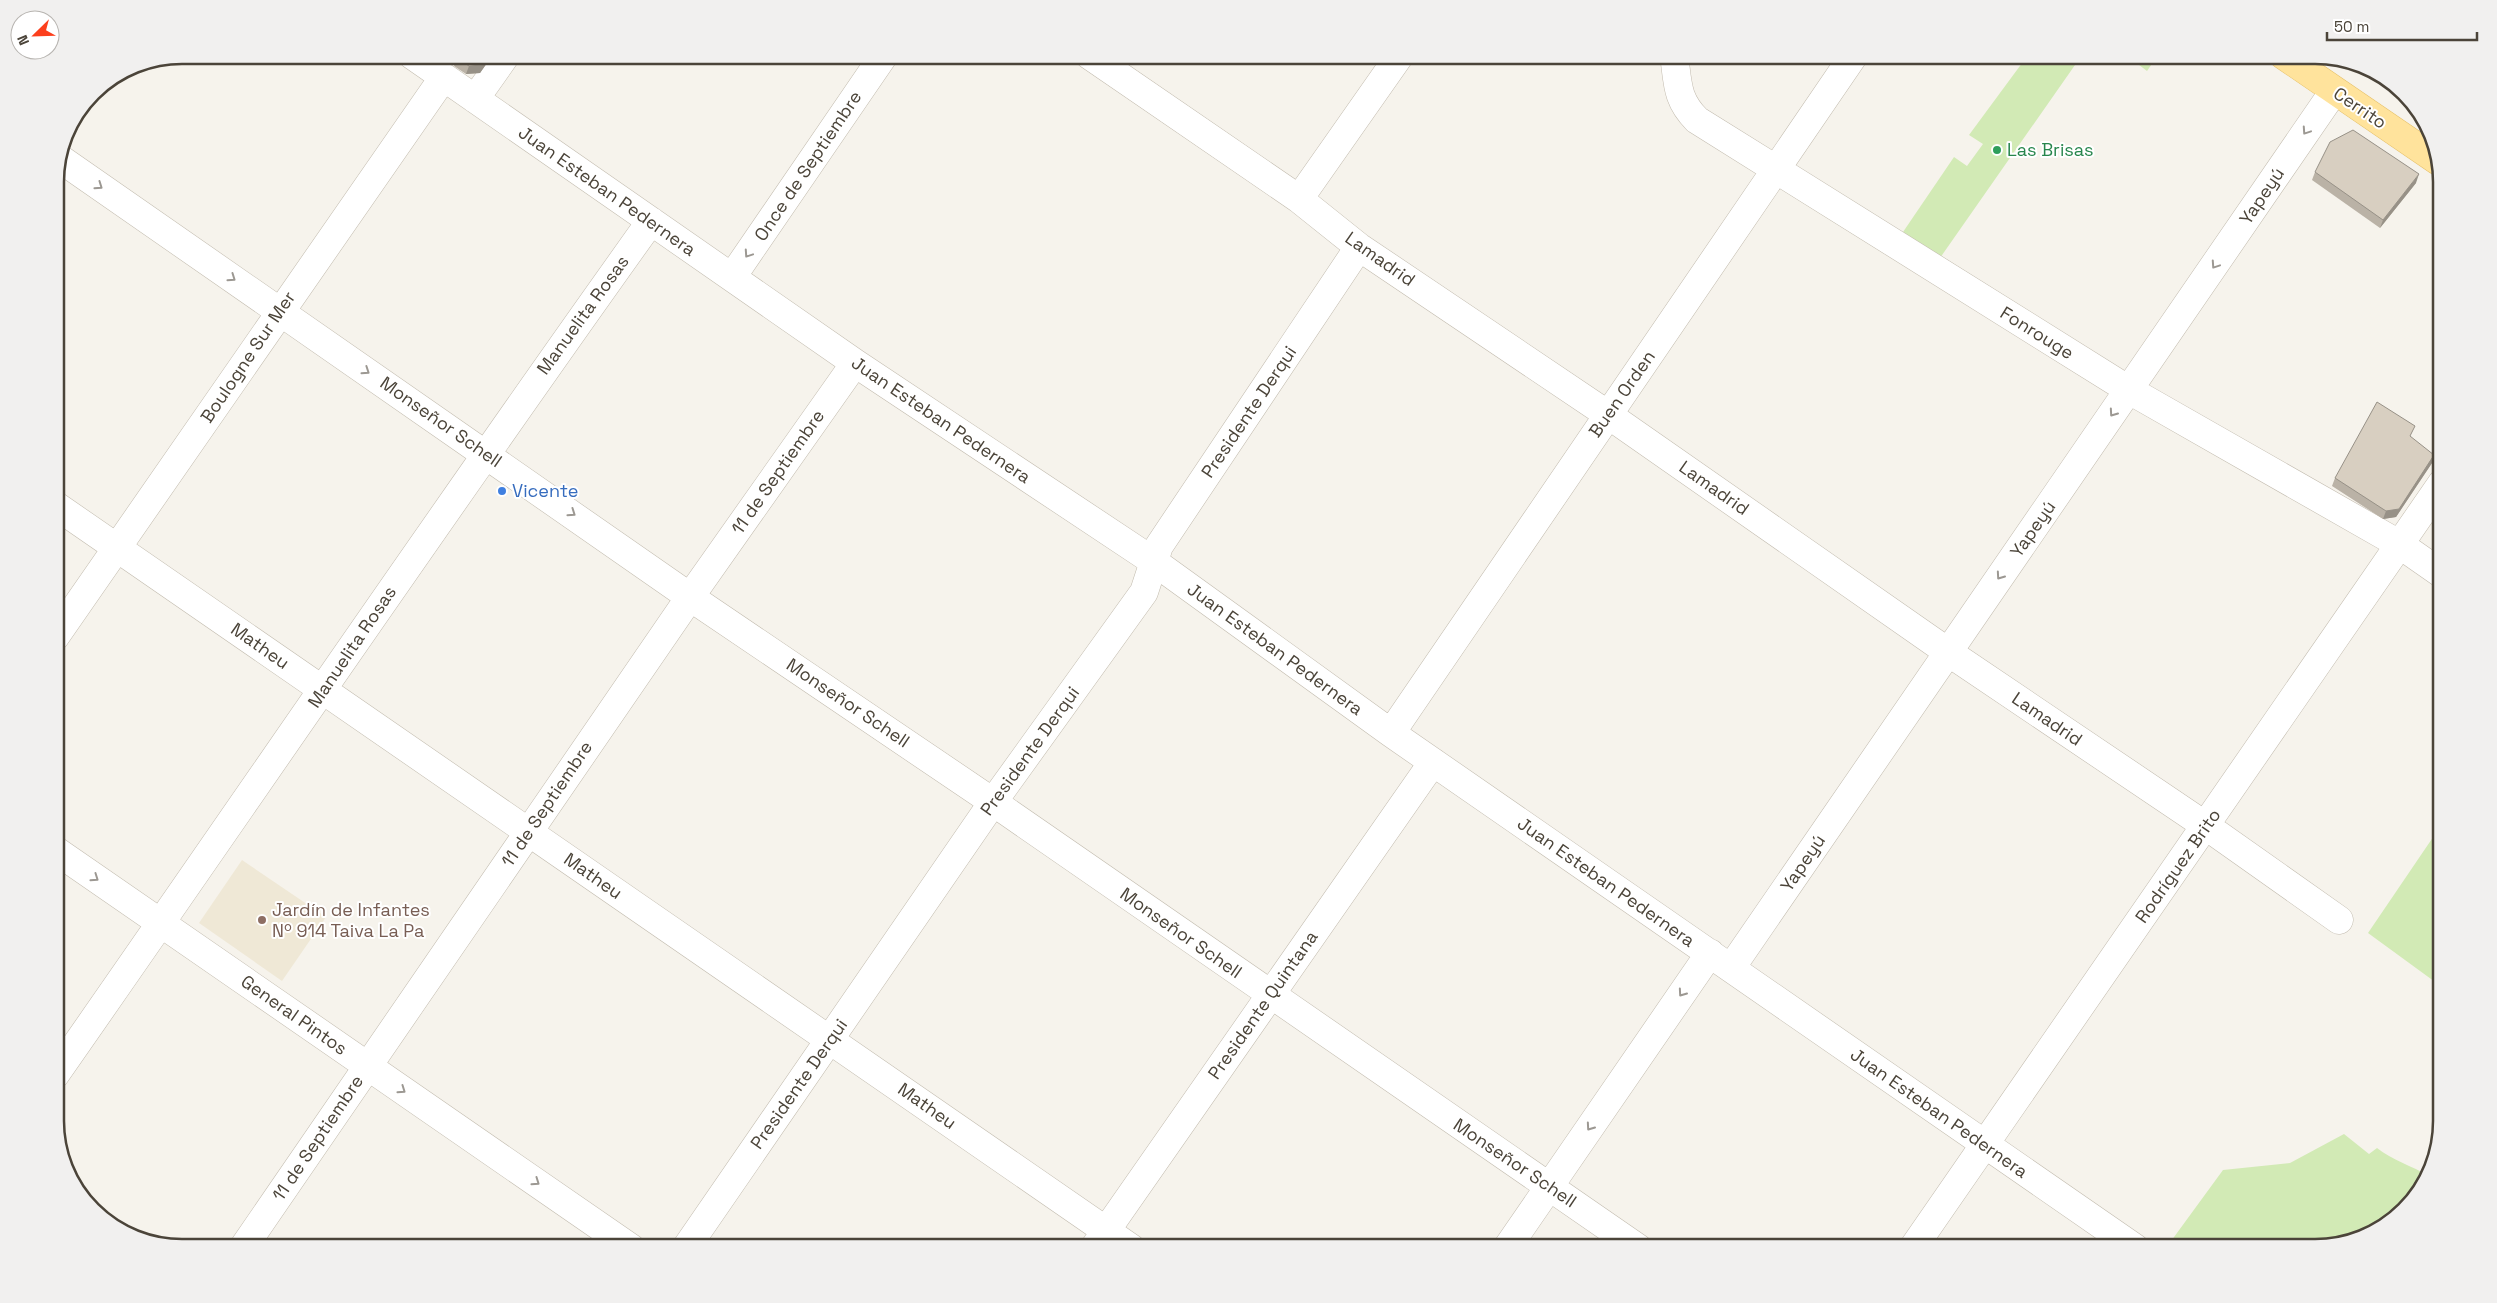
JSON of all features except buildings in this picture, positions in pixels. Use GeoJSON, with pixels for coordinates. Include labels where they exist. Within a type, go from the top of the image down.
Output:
{"type":"FeatureCollection","features":[{"type":"Feature","properties":{"kind":"main road","name":"Cerrito"},"geometry":{"type":"LineString","coordinates":[[2296,64],[2430,156]]}},
{"type":"Feature","properties":{"kind":"street","name":"Juan Esteban Pedernera"},"geometry":{"type":"LineString","coordinates":[[424,64],[855,363],[1153,561],[1391,733],[2122,1239]]}},
{"type":"Feature","properties":{"kind":"street"},"geometry":{"type":"LineString","coordinates":[[475,99],[500,64]]}},
{"type":"Feature","properties":{"kind":"street","name":"Once de Septiembre"},"geometry":{"type":"LineString","coordinates":[[732,277],[878,64]]}},
{"type":"Feature","properties":{"kind":"street","name":"Lamadrid"},"geometry":{"type":"LineString","coordinates":[[1102,64],[1299,199],[1359,247],[1607,414],[1948,652],[2206,826],[2339,920]]}},
{"type":"Feature","properties":{"kind":"street"},"geometry":{"type":"LineString","coordinates":[[1299,199],[1394,64]]}},
{"type":"Feature","properties":{"kind":"street","name":"Fonrouge"},"geometry":{"type":"LineString","coordinates":[[1675,64],[1680,96],[1685,108],[1697,120],[2129,390],[2399,544],[2433,568]]}},
{"type":"Feature","properties":{"kind":"street","name":"Buen Orden"},"geometry":{"type":"LineString","coordinates":[[1391,733],[1607,414],[1777,170],[1848,64]]}},
{"type":"Feature","properties":{"kind":"street","name":"Boulogne Sur Mer"},"geometry":{"type":"LineString","coordinates":[[64,624],[279,311],[443,78]]}},
{"type":"Feature","properties":{"kind":"street","name":"Yapeyú"},"geometry":{"type":"LineString","coordinates":[[1513,1239],[1549,1186],[1720,960],[1948,652],[2334,90]]}},
{"type":"Feature","properties":{"kind":"street","name":"Monseñor Schell"},"geometry":{"type":"LineString","coordinates":[[66,163],[690,596],[993,802],[1625,1239]]}},
{"type":"Feature","properties":{"kind":"street","name":"Manuelita Rosas"},"geometry":{"type":"LineString","coordinates":[[64,1062],[323,690],[485,452],[651,221]]}},
{"type":"Feature","properties":{"kind":"street","name":"Presidente Derqui"},"geometry":{"type":"LineString","coordinates":[[692,1239],[993,802],[1144,592],[1153,561],[1160,546],[1359,247]]}},
{"type":"Feature","properties":{"kind":"street","name":"11 de Septiembre"},"geometry":{"type":"LineString","coordinates":[[249,1239],[690,596],[855,363]]}},
{"type":"Feature","properties":{"kind":"street","name":"Rodríguez Brito"},"geometry":{"type":"LineString","coordinates":[[1919,1239],[2433,496]]}},
{"type":"Feature","properties":{"kind":"street","name":"Matheu"},"geometry":{"type":"LineString","coordinates":[[64,511],[830,1039],[1099,1239]]}},
{"type":"Feature","properties":{"kind":"street","name":"Presidente Quintana"},"geometry":{"type":"LineString","coordinates":[[1101,1239],[1434,762]]}},
{"type":"Feature","properties":{"kind":"street","name":"General Pintos"},"geometry":{"type":"LineString","coordinates":[[64,856],[618,1239]]}},
{"type":"Feature","properties":{"kind":"shaded area","name":"Jardín de Infantes Nº 914 Taiva La Pa"},"geometry":{"type":"Polygon","coordinates":[[[242,860],[326,917],[282,981],[199,923],[242,860]]]}},
{"type":"Feature","properties":{"kind":"green space","name":"Las Brisas"},"geometry":{"type":"Polygon","coordinates":[[[2021,64],[2076,64],[1940,258],[1903,232],[1954,157],[1967,166],[1983,144],[1969,135],[2021,64]]]}},
{"type":"Feature","properties":{"kind":"green space"},"geometry":{"type":"Polygon","coordinates":[[[2138,64],[2152,64],[2147,71],[2138,64]]]}},
{"type":"Feature","properties":{"kind":"green space"},"geometry":{"type":"Polygon","coordinates":[[[2433,837],[2433,980],[2368,933],[2433,837]]]}},
{"type":"Feature","properties":{"kind":"green space"},"geometry":{"type":"Polygon","coordinates":[[[2344,1134],[2369,1154],[2377,1148],[2422,1172],[2404,1199],[2393,1210],[2368,1227],[2339,1237],[2316,1239],[2173,1239],[2223,1170],[2290,1163],[2344,1134]]]}},
{"type":"Feature","properties":{"kind":"place","name":"Las Brisas"},"geometry":{"type":"Point","coordinates":[1997,150]}},
{"type":"Feature","properties":{"kind":"place","name":"Vicente"},"geometry":{"type":"Point","coordinates":[502,491]}},
{"type":"Feature","properties":{"kind":"place","name":"Jardín de Infantes Nº 914 Taiva La Pa"},"geometry":{"type":"Point","coordinates":[262,920]}}]}
